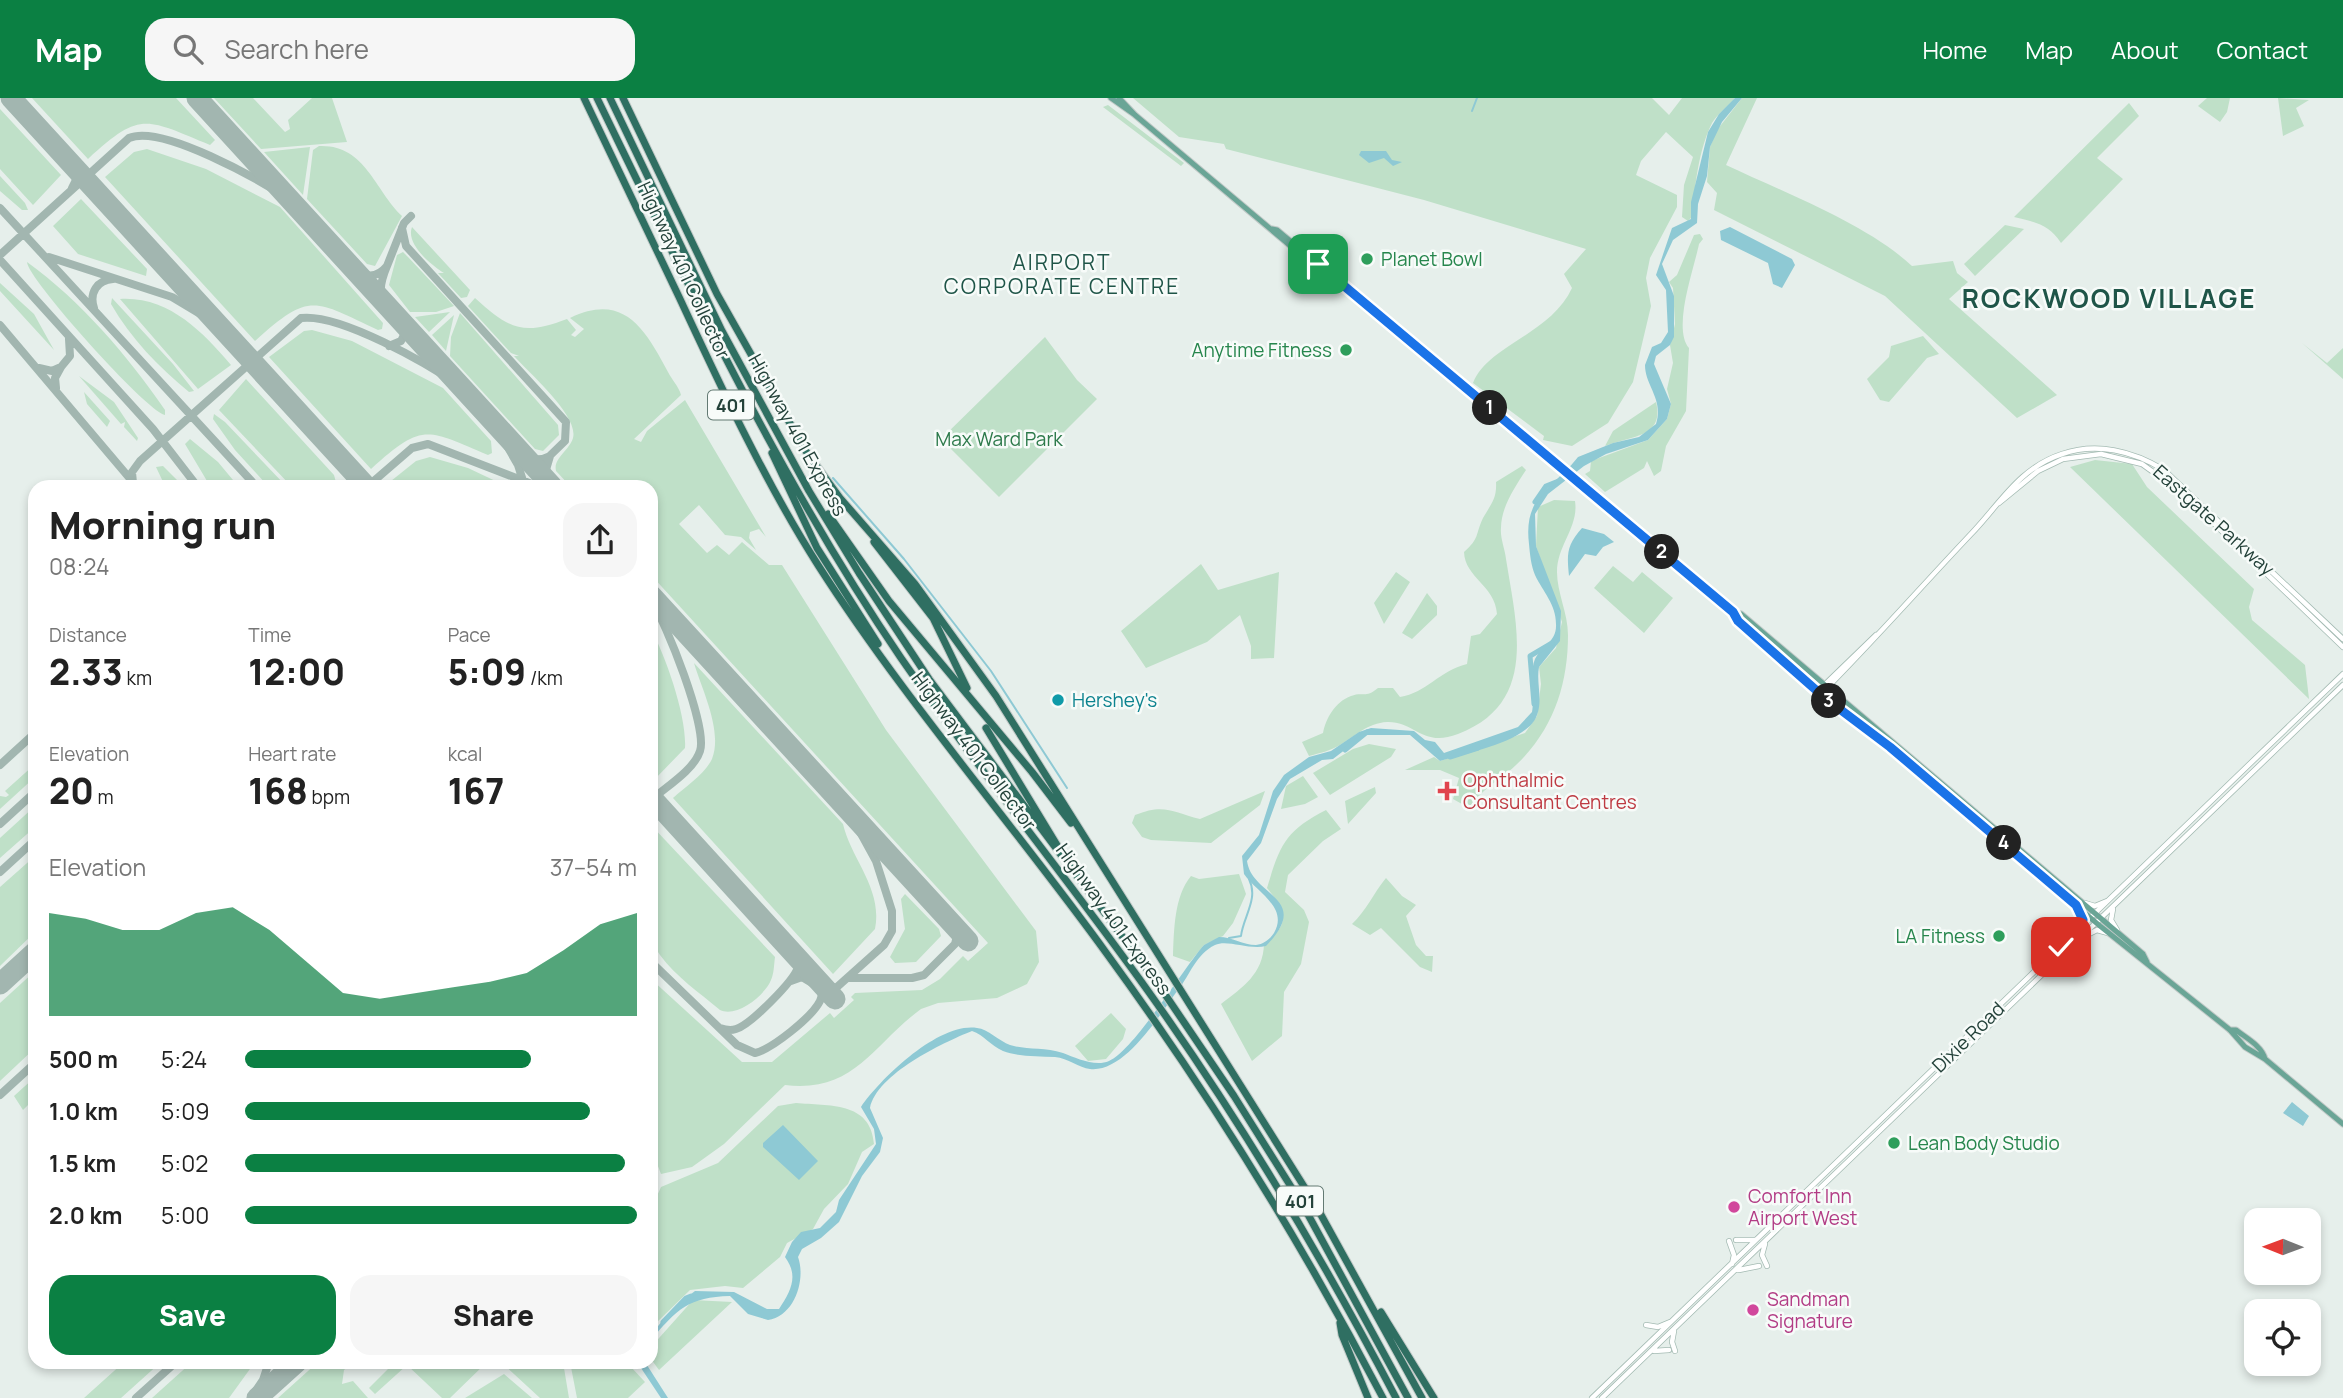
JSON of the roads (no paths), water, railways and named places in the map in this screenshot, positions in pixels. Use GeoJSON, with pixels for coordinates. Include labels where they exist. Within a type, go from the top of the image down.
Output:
{"type":"FeatureCollection","features":[{"type":"Feature","properties":{"kind":"highway","name":"Highway 401 Collector"},"geometry":{"type":"LineString","coordinates":[[584,98],[761,464],[816,562],[860,628],[1164,1034],[1265,1187],[1382,1398]]}},
{"type":"Feature","properties":{"kind":"highway","name":"Highway 401 Express"},"geometry":{"type":"LineString","coordinates":[[597,98],[721,353],[768,439],[900,656],[1171,1023],[1292,1210],[1396,1398]]}},
{"type":"Feature","properties":{"kind":"highway","name":"Highway 401 Express"},"geometry":{"type":"LineString","coordinates":[[610,98],[722,331],[799,471],[872,593],[929,679],[1157,984],[1234,1096],[1305,1209],[1408,1398]]}},
{"type":"Feature","properties":{"kind":"highway","name":"Highway 401 Collector"},"geometry":{"type":"LineString","coordinates":[[623,98],[717,294],[774,400],[816,466],[952,633],[1099,860],[1358,1278],[1422,1398]]}},
{"type":"Feature","properties":{"kind":"highway"},"geometry":{"type":"LineString","coordinates":[[768,439],[775,463],[817,548],[911,693]]}},
{"type":"Feature","properties":{"kind":"highway"},"geometry":{"type":"LineString","coordinates":[[799,471],[889,601],[1032,772],[1099,860]]}},
{"type":"Feature","properties":{"kind":"highway"},"geometry":{"type":"LineString","coordinates":[[861,524],[933,618],[967,688]]}},
{"type":"Feature","properties":{"kind":"highway"},"geometry":{"type":"LineString","coordinates":[[986,728],[1065,860]]}},
{"type":"Feature","properties":{"kind":"highway"},"geometry":{"type":"LineString","coordinates":[[1358,1278],[1434,1398]]}},
{"type":"Feature","properties":{"kind":"highway"},"geometry":{"type":"LineString","coordinates":[[1340,1319],[1342,1335],[1368,1398]]}},
{"type":"Feature","properties":{"kind":"main road"},"geometry":{"type":"LineString","coordinates":[[1111,98],[1272,229],[1277,230],[1559,463],[1733,612],[1738,621],[1817,695],[1890,747],[2076,905],[2120,933],[2143,954],[2147,962]]}},
{"type":"Feature","properties":{"kind":"main road"},"geometry":{"type":"LineString","coordinates":[[1119,98],[1135,115]]}},
{"type":"Feature","properties":{"kind":"main road","name":"Eastgate Parkway"},"geometry":{"type":"LineString","coordinates":[[1817,695],[2023,476],[2060,454],[2102,449],[2135,455],[2175,480],[2343,639]]}},
{"type":"Feature","properties":{"kind":"main road","name":"Eastgate Parkway"},"geometry":{"type":"LineString","coordinates":[[1999,503],[2038,471],[2072,457],[2101,454],[2142,464],[2181,492],[2343,647]]}},
{"type":"Feature","properties":{"kind":"main road"},"geometry":{"type":"LineString","coordinates":[[1733,612],[1741,614],[2084,903],[2109,933],[2139,959],[2147,962],[2230,1030],[2236,1030],[2263,1051],[2265,1059],[2343,1124]]}},
{"type":"Feature","properties":{"kind":"main road","name":"Dixie Road"},"geometry":{"type":"LineString","coordinates":[[1602,1398],[2054,964],[2113,897],[2343,674]]}},
{"type":"Feature","properties":{"kind":"main road","name":"Dixie Road"},"geometry":{"type":"LineString","coordinates":[[1592,1398],[2049,958],[2077,932],[2114,906],[2343,685]]}},
{"type":"Feature","properties":{"kind":"main road"},"geometry":{"type":"LineString","coordinates":[[2084,903],[2095,906],[2113,897]]}},
{"type":"Feature","properties":{"kind":"main road"},"geometry":{"type":"LineString","coordinates":[[2076,905],[2083,918],[2077,932]]}},
{"type":"Feature","properties":{"kind":"main road"},"geometry":{"type":"LineString","coordinates":[[2114,906],[2111,920],[2120,933]]}},
{"type":"Feature","properties":{"kind":"main road"},"geometry":{"type":"LineString","coordinates":[[2077,941],[2094,931],[2109,933]]}},
{"type":"Feature","properties":{"kind":"main road"},"geometry":{"type":"LineString","coordinates":[[2049,958],[2054,964]]}},
{"type":"Feature","properties":{"kind":"main road"},"geometry":{"type":"LineString","coordinates":[[1995,1011],[2000,1016]]}},
{"type":"Feature","properties":{"kind":"main road"},"geometry":{"type":"LineString","coordinates":[[1732,1264],[1732,1241],[1756,1240]]}},
{"type":"Feature","properties":{"kind":"main road"},"geometry":{"type":"LineString","coordinates":[[1765,1243],[1762,1255],[1767,1266]]}},
{"type":"Feature","properties":{"kind":"main road"},"geometry":{"type":"LineString","coordinates":[[1738,1270],[1759,1266]]}},
{"type":"Feature","properties":{"kind":"main road"},"geometry":{"type":"LineString","coordinates":[[1646,1325],[1658,1327],[1673,1320]]}},
{"type":"Feature","properties":{"kind":"main road"},"geometry":{"type":"LineString","coordinates":[[1650,1352],[1672,1350],[1675,1329]]}},
{"type":"Feature","properties":{"kind":"water"},"geometry":{"type":"Polygon","coordinates":[[[1735,98],[1742,98],[1722,122],[1710,147],[1707,176],[1698,204],[1697,223],[1673,240],[1662,264],[1674,296],[1674,337],[1670,345],[1656,356],[1654,364],[1671,404],[1667,419],[1648,440],[1606,454],[1584,466],[1548,494],[1535,514],[1536,546],[1561,611],[1560,641],[1539,667],[1539,709],[1531,724],[1522,732],[1495,745],[1440,761],[1410,735],[1364,735],[1333,759],[1322,760],[1290,779],[1277,799],[1261,843],[1247,861],[1251,873],[1282,907],[1284,917],[1279,930],[1266,946],[1220,943],[1208,949],[1140,1040],[1116,1062],[1103,1068],[1090,1069],[1060,1058],[1009,1053],[972,1031],[912,1061],[875,1095],[870,1108],[883,1138],[880,1152],[862,1176],[839,1222],[821,1238],[802,1249],[798,1257],[799,1286],[785,1312],[768,1320],[748,1314],[730,1296],[716,1297],[685,1307],[658,1332],[658,1326],[662,1321],[695,1291],[734,1292],[767,1309],[779,1309],[792,1283],[792,1271],[785,1257],[792,1242],[801,1232],[820,1228],[836,1212],[839,1200],[876,1144],[874,1129],[861,1107],[896,1068],[929,1043],[962,1028],[977,1028],[1016,1047],[1056,1051],[1104,1063],[1120,1054],[1145,1026],[1204,945],[1219,937],[1256,945],[1269,939],[1278,924],[1277,915],[1269,900],[1244,874],[1242,856],[1259,835],[1273,791],[1284,775],[1309,757],[1331,751],[1359,732],[1371,728],[1414,731],[1425,740],[1435,742],[1444,753],[1518,727],[1532,712],[1533,665],[1538,654],[1552,639],[1556,624],[1551,604],[1532,564],[1528,528],[1531,514],[1542,494],[1578,457],[1613,443],[1639,437],[1656,424],[1658,407],[1645,365],[1652,347],[1661,343],[1668,332],[1666,290],[1656,275],[1672,228],[1691,219],[1691,202],[1708,132],[1719,114],[1735,98]]]}},
{"type":"Feature","properties":{"kind":"water"},"geometry":{"type":"Polygon","coordinates":[[[1361,151],[1386,151],[1392,160],[1402,162],[1393,166],[1384,158],[1369,163],[1359,155],[1361,151]]]}},
{"type":"Feature","properties":{"kind":"water"},"geometry":{"type":"Polygon","coordinates":[[[1730,227],[1792,259],[1795,265],[1782,288],[1773,284],[1768,263],[1721,240],[1720,231],[1730,227]]]}},
{"type":"Feature","properties":{"kind":"water"},"geometry":{"type":"Polygon","coordinates":[[[1582,528],[1604,534],[1614,542],[1603,547],[1596,556],[1585,554],[1569,576],[1569,551],[1582,528]]]}},
{"type":"Feature","properties":{"kind":"water"},"geometry":{"type":"Polygon","coordinates":[[[2292,1102],[2309,1116],[2303,1126],[2283,1113],[2292,1102]]]}},
{"type":"Feature","properties":{"kind":"water"},"geometry":{"type":"Polygon","coordinates":[[[783,1125],[818,1161],[799,1180],[763,1147],[763,1143],[783,1125]]]}},
{"type":"Feature","properties":{"kind":"water"},"geometry":{"type":"Polygon","coordinates":[[[642,1369],[649,1369],[668,1398],[661,1398],[642,1369]]]}},
{"type":"Feature","properties":{"kind":"waterway"},"geometry":{"type":"LineString","coordinates":[[1472,111],[1477,98]]}},
{"type":"Feature","properties":{"kind":"waterway"},"geometry":{"type":"LineString","coordinates":[[833,478],[904,559],[991,671],[1067,788]]}},
{"type":"Feature","properties":{"kind":"waterway"},"geometry":{"type":"LineString","coordinates":[[1535,502],[1546,486],[1561,480]]}},
{"type":"Feature","properties":{"kind":"waterway"},"geometry":{"type":"LineString","coordinates":[[1534,704],[1530,656],[1552,643]]}},
{"type":"Feature","properties":{"kind":"waterway"},"geometry":{"type":"LineString","coordinates":[[1345,750],[1367,732]]}},
{"type":"Feature","properties":{"kind":"waterway"},"geometry":{"type":"LineString","coordinates":[[1450,757],[1478,748]]}},
{"type":"Feature","properties":{"kind":"waterway"},"geometry":{"type":"LineString","coordinates":[[1229,938],[1241,936],[1252,894],[1249,879]]}},
{"type":"Feature","properties":{"kind":"waterway"},"geometry":{"type":"LineString","coordinates":[[663,1322],[691,1296]]}},
{"type":"Feature","properties":{"kind":"place","name":"Planet Bowl"},"geometry":{"type":"Point","coordinates":[1367,259]}},
{"type":"Feature","properties":{"kind":"place","name":"Anytime Fitness"},"geometry":{"type":"Point","coordinates":[1346,350]}},
{"type":"Feature","properties":{"kind":"place","name":"Hershey's"},"geometry":{"type":"Point","coordinates":[1058,700]}},
{"type":"Feature","properties":{"kind":"place","name":"Ophthalmic Consultant Centres"},"geometry":{"type":"Point","coordinates":[1447,791]}},
{"type":"Feature","properties":{"kind":"place","name":"LA Fitness"},"geometry":{"type":"Point","coordinates":[1999,936]}},
{"type":"Feature","properties":{"kind":"place","name":"Lean Body Studio"},"geometry":{"type":"Point","coordinates":[1894,1143]}},
{"type":"Feature","properties":{"kind":"place","name":"Comfort Inn Airport West"},"geometry":{"type":"Point","coordinates":[1734,1207]}},
{"type":"Feature","properties":{"kind":"place","name":"Sandman Signature"},"geometry":{"type":"Point","coordinates":[1753,1310]}},
{"type":"Feature","properties":{"kind":"district","name":"AIRPORT CORPORATE CENTRE"},"geometry":{"type":"Point","coordinates":[1062,274]}},
{"type":"Feature","properties":{"kind":"district","name":"ROCKWOOD VILLAGE"},"geometry":{"type":"Point","coordinates":[2109,298]}},
{"type":"Feature","properties":{"kind":"park label","name":"Max Ward Park"},"geometry":{"type":"Point","coordinates":[999,439]}}]}
